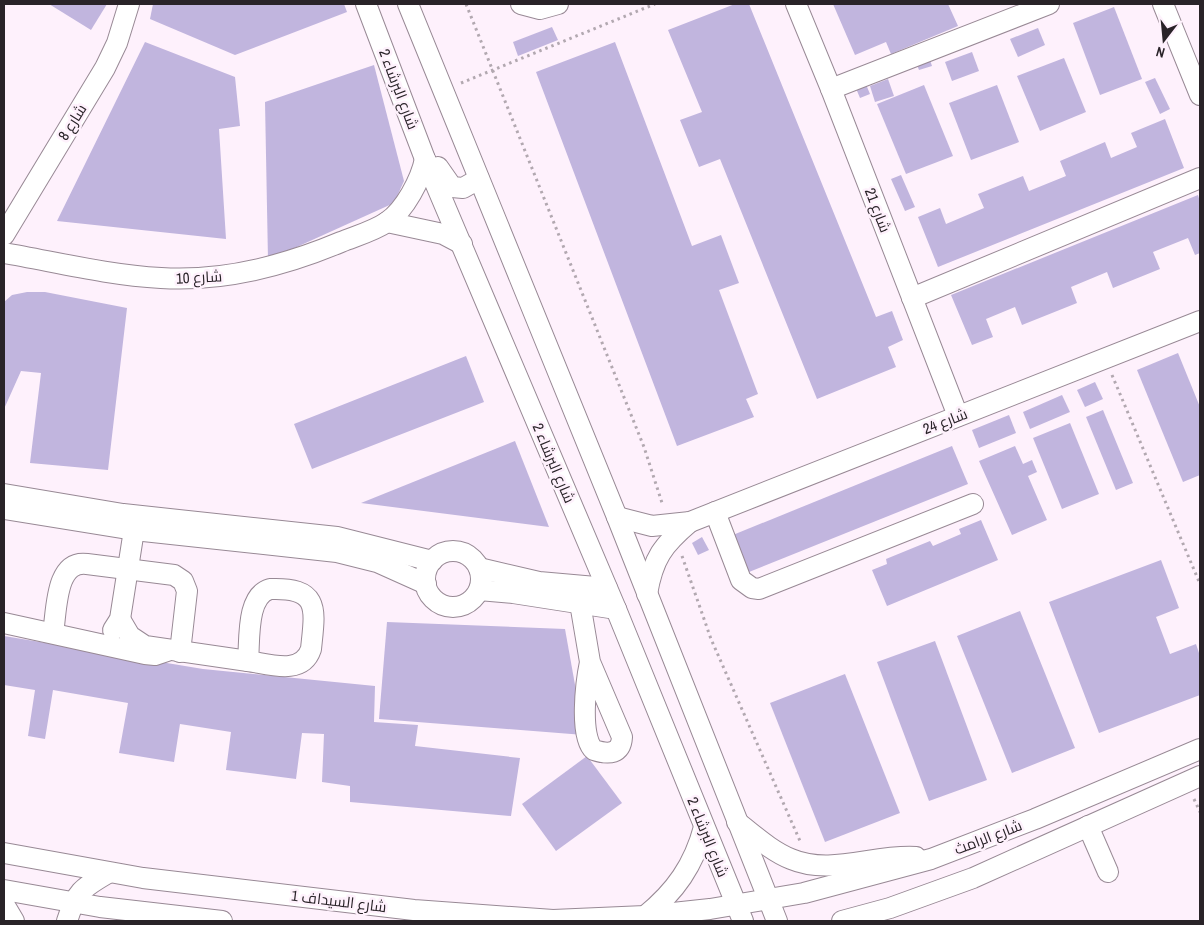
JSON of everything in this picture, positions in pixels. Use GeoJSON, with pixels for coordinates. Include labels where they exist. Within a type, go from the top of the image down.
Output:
{"type":"FeatureCollection","features":[{"type":"Feature","properties":{"kind":"street","name":"شارع 8"},"geometry":{"type":"LineString","coordinates":[[4,235],[105,68],[117,43],[129,4]]}},
{"type":"Feature","properties":{"kind":"street","name":"شارع البرشاء 2"},"geometry":{"type":"LineString","coordinates":[[366,4],[425,159],[616,609],[739,913]]}},
{"type":"Feature","properties":{"kind":"street"},"geometry":{"type":"LineString","coordinates":[[408,4],[617,517],[777,921]]}},
{"type":"Feature","properties":{"kind":"street"},"geometry":{"type":"LineString","coordinates":[[521,4],[540,9],[558,4]]}},
{"type":"Feature","properties":{"kind":"street","name":"شارع 21"},"geometry":{"type":"LineString","coordinates":[[796,4],[958,416]]}},
{"type":"Feature","properties":{"kind":"street"},"geometry":{"type":"LineString","coordinates":[[831,89],[1049,4]]}},
{"type":"Feature","properties":{"kind":"street"},"geometry":{"type":"LineString","coordinates":[[1163,4],[1200,95]]}},
{"type":"Feature","properties":{"kind":"street"},"geometry":{"type":"LineString","coordinates":[[414,130],[421,136],[449,185],[463,188],[479,179]]}},
{"type":"Feature","properties":{"kind":"street","name":"شارع 10"},"geometry":{"type":"LineString","coordinates":[[4,253],[124,274],[161,278],[217,277],[290,262],[387,222],[412,193],[423,171],[425,159]]}},
{"type":"Feature","properties":{"kind":"street"},"geometry":{"type":"LineString","coordinates":[[912,298],[1200,178]]}},
{"type":"Feature","properties":{"kind":"street"},"geometry":{"type":"LineString","coordinates":[[387,222],[443,234],[462,244]]}},
{"type":"Feature","properties":{"kind":"street","name":"شارع 24"},"geometry":{"type":"LineString","coordinates":[[647,594],[652,566],[672,530],[1200,321]]}},
{"type":"Feature","properties":{"kind":"street"},"geometry":{"type":"LineString","coordinates":[[4,494],[123,514],[337,537],[432,561]]}},
{"type":"Feature","properties":{"kind":"street"},"geometry":{"type":"LineString","coordinates":[[715,512],[742,580],[752,588],[759,589],[973,504]]}},
{"type":"Feature","properties":{"kind":"street"},"geometry":{"type":"LineString","coordinates":[[4,509],[134,530],[337,552],[376,562],[426,584]]}},
{"type":"Feature","properties":{"kind":"street"},"geometry":{"type":"LineString","coordinates":[[617,517],[643,525],[672,530]]}},
{"type":"Feature","properties":{"kind":"street"},"geometry":{"type":"LineString","coordinates":[[98,642],[111,632],[120,619],[134,530]]}},
{"type":"Feature","properties":{"kind":"street"},"geometry":{"type":"LineString","coordinates":[[453,551],[469,556],[479,568],[482,579],[479,590],[469,602],[454,607],[446,606],[433,598],[426,584],[428,568],[432,561],[438,556],[453,551]]}},
{"type":"Feature","properties":{"kind":"street"},"geometry":{"type":"LineString","coordinates":[[53,633],[63,576],[70,567],[82,563],[174,575],[183,581],[187,591],[174,652]]}},
{"type":"Feature","properties":{"kind":"street"},"geometry":{"type":"LineString","coordinates":[[479,568],[539,582],[607,588]]}},
{"type":"Feature","properties":{"kind":"street"},"geometry":{"type":"LineString","coordinates":[[479,590],[616,609]]}},
{"type":"Feature","properties":{"kind":"street"},"geometry":{"type":"LineString","coordinates":[[580,603],[590,662]]}},
{"type":"Feature","properties":{"kind":"street"},"geometry":{"type":"LineString","coordinates":[[120,619],[126,631],[134,640],[145,646],[174,652],[248,661]]}},
{"type":"Feature","properties":{"kind":"street"},"geometry":{"type":"LineString","coordinates":[[4,623],[98,642],[144,654],[155,655],[174,652]]}},
{"type":"Feature","properties":{"kind":"street","name":"شارع الرامث"},"geometry":{"type":"LineString","coordinates":[[739,913],[768,899],[804,893],[931,859],[1035,819],[1200,748]]}},
{"type":"Feature","properties":{"kind":"street","name":"شارع الرامث"},"geometry":{"type":"LineString","coordinates":[[842,921],[926,896],[973,878],[1200,776]]}},
{"type":"Feature","properties":{"kind":"street"},"geometry":{"type":"LineString","coordinates":[[737,822],[776,851],[801,862],[830,866],[876,858],[903,856],[931,859]]}},
{"type":"Feature","properties":{"kind":"street"},"geometry":{"type":"LineString","coordinates":[[1088,826],[1108,872]]}},
{"type":"Feature","properties":{"kind":"street"},"geometry":{"type":"LineString","coordinates":[[645,916],[674,890],[685,874],[696,851],[704,827]]}},
{"type":"Feature","properties":{"kind":"street","name":"شارع السيداف 1"},"geometry":{"type":"LineString","coordinates":[[4,853],[95,874],[414,910],[508,918],[572,920],[739,913]]}},
{"type":"Feature","properties":{"kind":"street"},"geometry":{"type":"LineString","coordinates":[[70,912],[81,890],[95,874]]}},
{"type":"Feature","properties":{"kind":"street"},"geometry":{"type":"LineString","coordinates":[[95,874],[100,896],[98,914]]}},
{"type":"Feature","properties":{"kind":"street"},"geometry":{"type":"LineString","coordinates":[[4,890],[70,912],[222,921]]}},
{"type":"Feature","properties":{"kind":"street"},"geometry":{"type":"LineString","coordinates":[[884,921],[926,896]]}},
{"type":"Feature","properties":{"kind":"street"},"geometry":{"type":"LineString","coordinates":[[4,904],[14,921]]}},
{"type":"Feature","properties":{"kind":"path"},"geometry":{"type":"LineString","coordinates":[[466,4],[644,447],[712,639],[805,852],[801,862]]}},
{"type":"Feature","properties":{"kind":"path"},"geometry":{"type":"LineString","coordinates":[[443,90],[655,4]]}},
{"type":"Feature","properties":{"kind":"path"},"geometry":{"type":"LineString","coordinates":[[1105,358],[1200,584]]}},
{"type":"Feature","properties":{"kind":"building"},"geometry":{"type":"Polygon","coordinates":[[[49,4],[107,4],[91,30],[49,4]]]}},
{"type":"Feature","properties":{"kind":"building"},"geometry":{"type":"Polygon","coordinates":[[[153,4],[344,4],[347,12],[235,55],[150,19],[153,4]]]}},
{"type":"Feature","properties":{"kind":"building"},"geometry":{"type":"Polygon","coordinates":[[[735,4],[749,4],[876,317],[892,311],[903,340],[888,347],[896,367],[817,399],[720,159],[699,167],[680,120],[702,112],[668,30],[735,4]]]}},
{"type":"Feature","properties":{"kind":"building"},"geometry":{"type":"Polygon","coordinates":[[[833,4],[948,4],[958,26],[891,54],[886,42],[855,55],[833,4]]]}},
{"type":"Feature","properties":{"kind":"building"},"geometry":{"type":"Polygon","coordinates":[[[1114,7],[1142,79],[1100,95],[1073,23],[1114,7]]]}},
{"type":"Feature","properties":{"kind":"building"},"geometry":{"type":"Polygon","coordinates":[[[552,27],[558,40],[518,56],[513,42],[552,27]]]}},
{"type":"Feature","properties":{"kind":"building"},"geometry":{"type":"Polygon","coordinates":[[[1038,28],[1045,45],[1018,57],[1010,39],[1038,28]]]}},
{"type":"Feature","properties":{"kind":"building"},"geometry":{"type":"Polygon","coordinates":[[[145,42],[235,77],[240,126],[219,129],[226,239],[57,221],[145,42]]]}},
{"type":"Feature","properties":{"kind":"building"},"geometry":{"type":"Polygon","coordinates":[[[615,42],[692,246],[721,235],[739,283],[719,290],[758,394],[746,399],[754,417],[677,446],[536,72],[615,42]]]}},
{"type":"Feature","properties":{"kind":"building"},"geometry":{"type":"Polygon","coordinates":[[[972,52],[979,71],[952,81],[945,62],[972,52]]]}},
{"type":"Feature","properties":{"kind":"building"},"geometry":{"type":"Polygon","coordinates":[[[1064,58],[1086,112],[1040,131],[1017,76],[1064,58]]]}},
{"type":"Feature","properties":{"kind":"building"},"geometry":{"type":"Polygon","coordinates":[[[930,60],[932,66],[919,70],[917,65],[930,60]]]}},
{"type":"Feature","properties":{"kind":"building"},"geometry":{"type":"Polygon","coordinates":[[[374,65],[404,181],[394,203],[268,260],[265,102],[374,65]]]}},
{"type":"Feature","properties":{"kind":"building"},"geometry":{"type":"Polygon","coordinates":[[[1155,78],[1170,109],[1160,114],[1145,82],[1155,78]]]}},
{"type":"Feature","properties":{"kind":"building"},"geometry":{"type":"Polygon","coordinates":[[[888,79],[894,96],[875,102],[870,86],[888,79]]]}},
{"type":"Feature","properties":{"kind":"building"},"geometry":{"type":"Polygon","coordinates":[[[865,82],[870,94],[860,98],[855,86],[865,82]]]}},
{"type":"Feature","properties":{"kind":"building"},"geometry":{"type":"Polygon","coordinates":[[[924,85],[953,156],[906,174],[877,104],[924,85]]]}},
{"type":"Feature","properties":{"kind":"building"},"geometry":{"type":"Polygon","coordinates":[[[997,85],[1019,142],[971,160],[949,103],[997,85]]]}},
{"type":"Feature","properties":{"kind":"building"},"geometry":{"type":"Polygon","coordinates":[[[1165,119],[1184,168],[938,267],[918,217],[940,208],[946,224],[984,208],[978,194],[1023,176],[1029,191],[1066,176],[1060,161],[1105,142],[1111,158],[1137,147],[1131,133],[1165,119]]]}},
{"type":"Feature","properties":{"kind":"building"},"geometry":{"type":"Polygon","coordinates":[[[901,175],[915,207],[905,211],[891,179],[901,175]]]}},
{"type":"Feature","properties":{"kind":"building"},"geometry":{"type":"Polygon","coordinates":[[[1198,195],[1200,202],[1200,253],[1195,255],[1188,238],[1153,252],[1160,269],[1113,288],[1107,272],[1071,287],[1077,303],[1022,325],[1015,307],[986,319],[993,337],[972,345],[951,295],[1198,195]]]}},
{"type":"Feature","properties":{"kind":"building"},"geometry":{"type":"Polygon","coordinates":[[[27,292],[45,292],[127,308],[108,470],[30,463],[41,373],[21,371],[4,409],[4,302],[12,295],[27,292]]]}},
{"type":"Feature","properties":{"kind":"building"},"geometry":{"type":"Polygon","coordinates":[[[1178,353],[1200,407],[1200,475],[1183,482],[1137,370],[1178,353]]]}},
{"type":"Feature","properties":{"kind":"building"},"geometry":{"type":"Polygon","coordinates":[[[466,356],[484,402],[312,469],[294,424],[466,356]]]}},
{"type":"Feature","properties":{"kind":"building"},"geometry":{"type":"Polygon","coordinates":[[[1095,382],[1103,399],[1085,407],[1077,390],[1095,382]]]}},
{"type":"Feature","properties":{"kind":"building"},"geometry":{"type":"Polygon","coordinates":[[[1062,395],[1070,412],[1030,429],[1023,412],[1062,395]]]}},
{"type":"Feature","properties":{"kind":"building"},"geometry":{"type":"Polygon","coordinates":[[[1103,410],[1133,483],[1116,490],[1086,417],[1103,410]]]}},
{"type":"Feature","properties":{"kind":"building"},"geometry":{"type":"Polygon","coordinates":[[[1009,415],[1016,433],[979,448],[972,430],[1009,415]]]}},
{"type":"Feature","properties":{"kind":"building"},"geometry":{"type":"Polygon","coordinates":[[[1070,423],[1099,494],[1062,509],[1033,438],[1070,423]]]}},
{"type":"Feature","properties":{"kind":"building"},"geometry":{"type":"Polygon","coordinates":[[[515,441],[549,527],[361,503],[515,441]]]}},
{"type":"Feature","properties":{"kind":"building"},"geometry":{"type":"Polygon","coordinates":[[[952,446],[968,484],[744,574],[728,537],[952,446]]]}},
{"type":"Feature","properties":{"kind":"building"},"geometry":{"type":"Polygon","coordinates":[[[1015,446],[1023,464],[1032,460],[1037,472],[1028,476],[1047,520],[1012,535],[979,461],[1015,446]]]}},
{"type":"Feature","properties":{"kind":"building"},"geometry":{"type":"Polygon","coordinates":[[[981,520],[998,560],[887,606],[872,570],[887,564],[886,559],[930,541],[933,546],[961,534],[959,529],[981,520]]]}},
{"type":"Feature","properties":{"kind":"building"},"geometry":{"type":"Polygon","coordinates":[[[702,537],[709,550],[698,555],[692,543],[702,537]]]}},
{"type":"Feature","properties":{"kind":"building"},"geometry":{"type":"Polygon","coordinates":[[[1161,560],[1179,608],[1156,617],[1170,654],[1196,644],[1200,656],[1200,695],[1099,733],[1049,602],[1161,560]]]}},
{"type":"Feature","properties":{"kind":"building"},"geometry":{"type":"Polygon","coordinates":[[[1020,611],[1075,748],[1012,773],[957,636],[1020,611]]]}},
{"type":"Feature","properties":{"kind":"building"},"geometry":{"type":"Polygon","coordinates":[[[387,622],[565,629],[584,735],[379,719],[387,622]]]}},
{"type":"Feature","properties":{"kind":"building"},"geometry":{"type":"Polygon","coordinates":[[[4,636],[203,669],[375,686],[374,722],[418,725],[415,746],[520,758],[511,816],[350,802],[350,786],[322,782],[324,734],[302,733],[296,779],[226,770],[231,732],[180,724],[174,762],[119,753],[128,703],[53,690],[45,739],[28,736],[35,690],[4,685],[4,636]]]}},
{"type":"Feature","properties":{"kind":"building"},"geometry":{"type":"Polygon","coordinates":[[[935,641],[987,780],[929,801],[877,662],[935,641]]]}},
{"type":"Feature","properties":{"kind":"building"},"geometry":{"type":"Polygon","coordinates":[[[845,674],[900,813],[825,842],[770,703],[845,674]]]}},
{"type":"Feature","properties":{"kind":"building"},"geometry":{"type":"Polygon","coordinates":[[[587,756],[622,803],[556,851],[522,804],[587,756]]]}}]}
